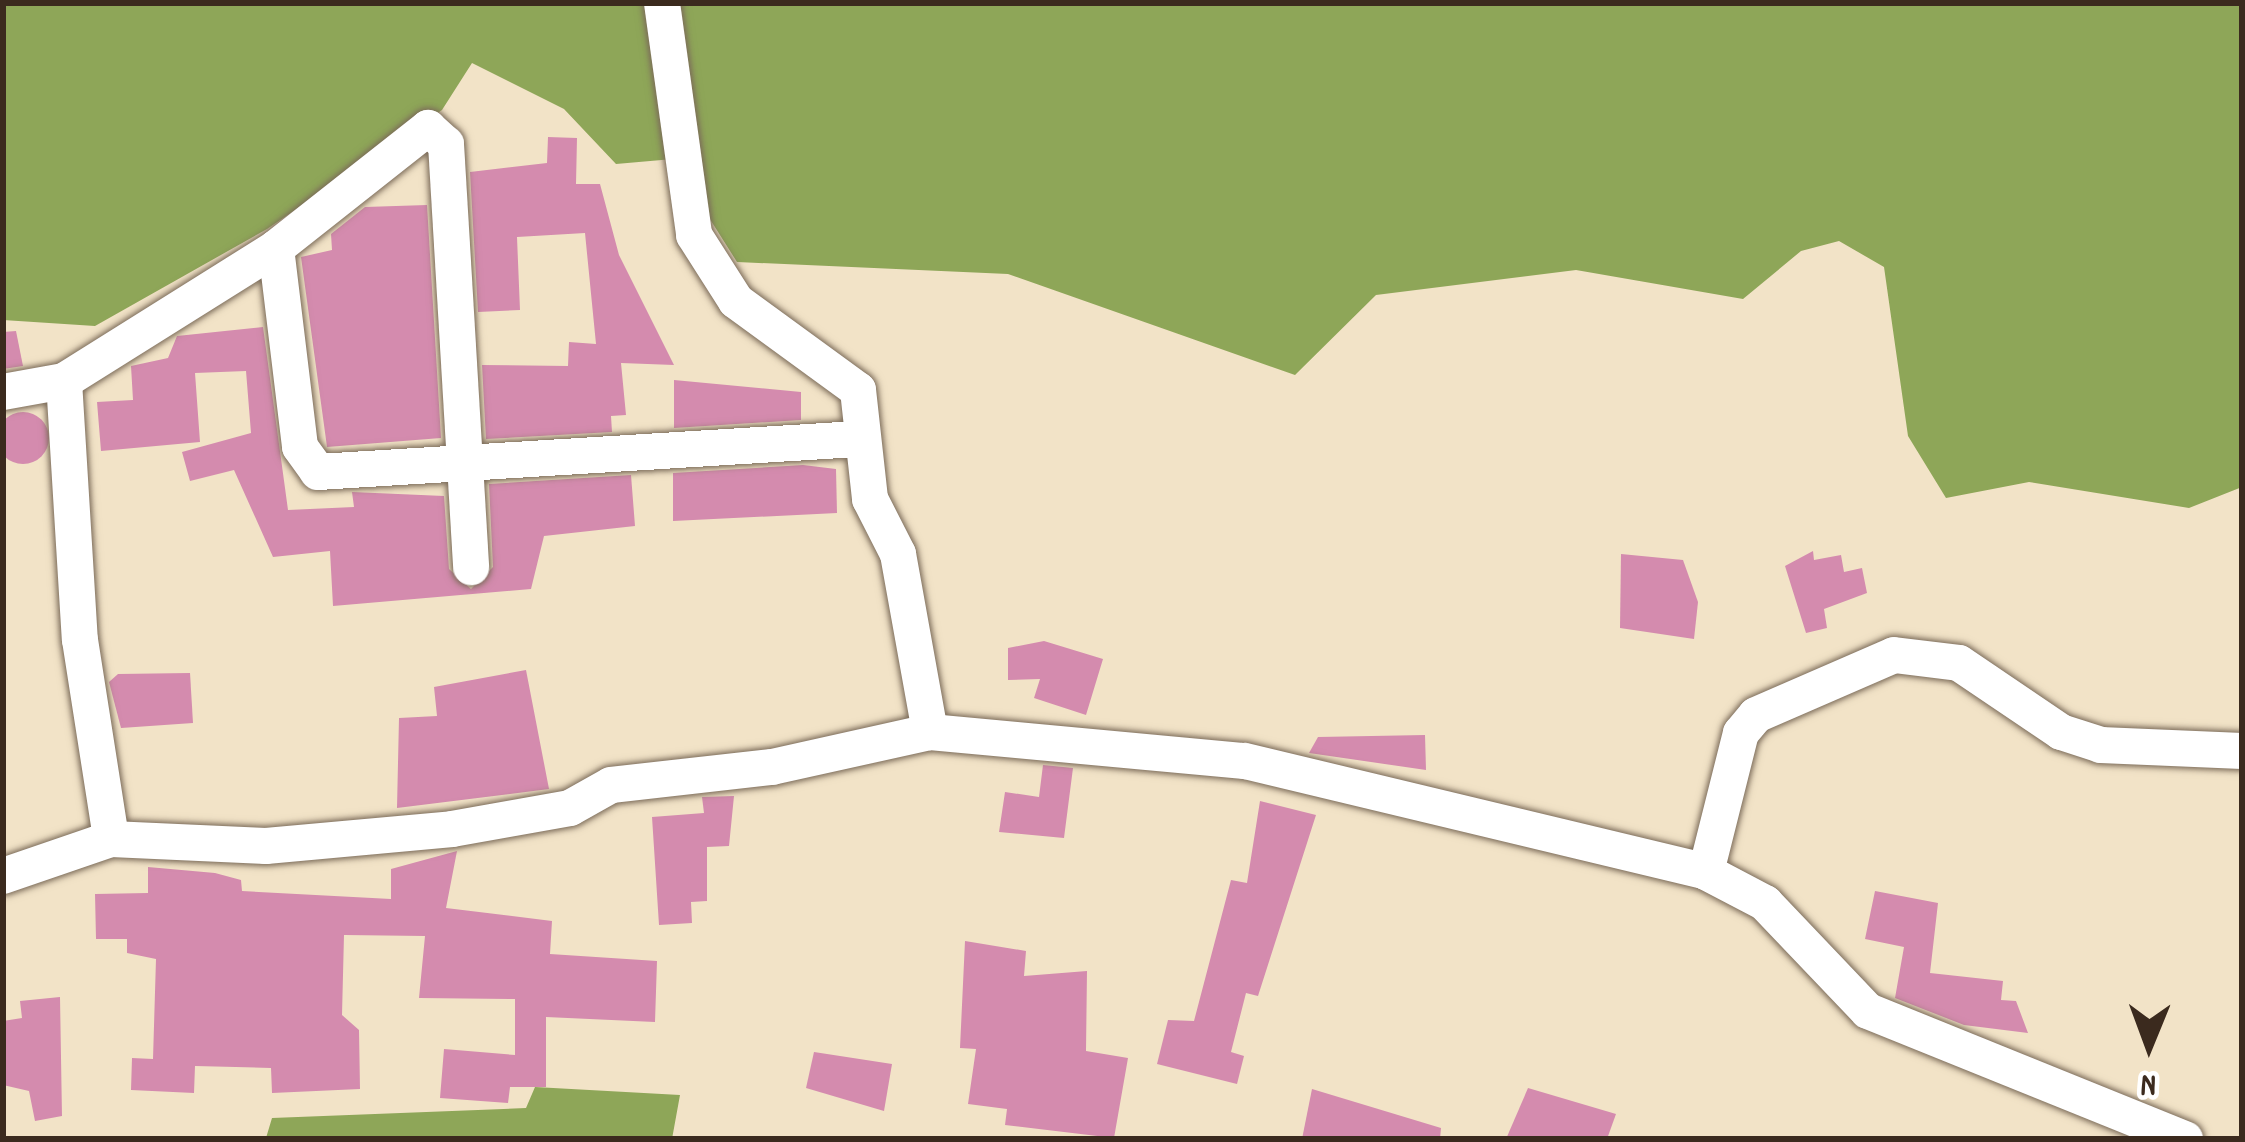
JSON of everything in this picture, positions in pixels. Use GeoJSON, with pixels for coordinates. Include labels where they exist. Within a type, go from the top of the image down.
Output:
{"type":"FeatureCollection","features":[{"type":"Feature","properties":{"kind":"street"},"geometry":{"type":"LineString","coordinates":[[662,3],[694,235],[736,301],[846,372],[858,439],[898,554],[931,732]]}},
{"type":"Feature","properties":{"kind":"street"},"geometry":{"type":"LineString","coordinates":[[3,392],[64,380],[277,248],[428,128],[446,144],[471,568]]}},
{"type":"Feature","properties":{"kind":"street"},"geometry":{"type":"LineString","coordinates":[[277,248],[300,447],[318,472],[858,439]]}},
{"type":"Feature","properties":{"kind":"street"},"geometry":{"type":"LineString","coordinates":[[64,380],[80,640],[112,838]]}},
{"type":"Feature","properties":{"kind":"street"},"geometry":{"type":"LineString","coordinates":[[1706,872],[1741,733],[1756,715],[1894,656],[1959,663],[2061,732],[2101,745],[2242,751]]}},
{"type":"Feature","properties":{"kind":"street"},"geometry":{"type":"LineString","coordinates":[[3,876],[112,838],[266,846],[452,829],[570,808],[611,785],[772,767],[931,732],[1245,761],[1706,872],[1765,903],[1868,1011],[2185,1139]]}},
{"type":"Feature","properties":{"kind":"green space"},"geometry":{"type":"Polygon","coordinates":[[[3,3],[654,3],[673,159],[616,164],[564,109],[472,63],[442,110],[267,229],[95,326],[3,320],[3,3]]]}},
{"type":"Feature","properties":{"kind":"green space"},"geometry":{"type":"Polygon","coordinates":[[[673,3],[2242,3],[2242,487],[2189,508],[2029,482],[1946,498],[1908,436],[1884,267],[1839,241],[1801,251],[1743,299],[1576,270],[1376,295],[1295,375],[1008,274],[737,262],[708,216],[673,3]]]}},
{"type":"Feature","properties":{"kind":"green space"},"geometry":{"type":"Polygon","coordinates":[[[535,1087],[680,1095],[672,1139],[87,1139],[266,1138],[272,1118],[526,1108],[535,1087]]]}},
{"type":"Feature","properties":{"kind":"building"},"geometry":{"type":"Polygon","coordinates":[[[548,137],[577,138],[576,184],[600,184],[619,255],[674,365],[621,363],[626,415],[611,416],[612,432],[486,439],[482,365],[568,366],[569,342],[596,344],[585,233],[517,237],[520,310],[478,312],[470,172],[547,163],[548,137]]]}},
{"type":"Feature","properties":{"kind":"building"},"geometry":{"type":"Polygon","coordinates":[[[427,205],[441,438],[327,447],[301,257],[332,250],[331,234],[365,207],[427,205]]]}},
{"type":"Feature","properties":{"kind":"building"},"geometry":{"type":"Polygon","coordinates":[[[263,327],[288,510],[354,507],[352,492],[444,496],[449,569],[471,589],[493,567],[489,484],[631,475],[635,526],[544,536],[531,589],[333,606],[330,551],[273,557],[234,470],[190,481],[182,452],[251,433],[246,371],[195,373],[200,442],[101,451],[97,402],[133,400],[131,366],[168,358],[177,336],[263,327]]]}},
{"type":"Feature","properties":{"kind":"building"},"geometry":{"type":"Polygon","coordinates":[[[16,331],[23,366],[3,369],[3,332],[16,331]]]}},
{"type":"Feature","properties":{"kind":"building"},"geometry":{"type":"Polygon","coordinates":[[[674,380],[801,392],[801,420],[674,428],[674,380]]]}},
{"type":"Feature","properties":{"kind":"building"},"geometry":{"type":"Polygon","coordinates":[[[23,412],[41,420],[49,438],[41,456],[23,464],[5,456],[-3,438],[5,420],[23,412]]]}},
{"type":"Feature","properties":{"kind":"building"},"geometry":{"type":"Polygon","coordinates":[[[803,465],[836,469],[837,513],[673,521],[673,473],[803,465]]]}},
{"type":"Feature","properties":{"kind":"building"},"geometry":{"type":"Polygon","coordinates":[[[1813,551],[1814,560],[1841,555],[1844,572],[1862,568],[1867,593],[1824,609],[1827,628],[1806,633],[1785,566],[1813,551]]]}},
{"type":"Feature","properties":{"kind":"building"},"geometry":{"type":"Polygon","coordinates":[[[1621,554],[1683,560],[1698,602],[1694,639],[1620,628],[1621,554]]]}},
{"type":"Feature","properties":{"kind":"building"},"geometry":{"type":"Polygon","coordinates":[[[1044,641],[1103,659],[1086,715],[1034,698],[1040,679],[1008,680],[1008,648],[1044,641]]]}},
{"type":"Feature","properties":{"kind":"building"},"geometry":{"type":"Polygon","coordinates":[[[526,670],[549,789],[397,808],[399,718],[437,716],[434,687],[526,670]]]}},
{"type":"Feature","properties":{"kind":"building"},"geometry":{"type":"Polygon","coordinates":[[[190,673],[193,723],[121,728],[109,682],[118,674],[190,673]]]}},
{"type":"Feature","properties":{"kind":"building"},"geometry":{"type":"Polygon","coordinates":[[[1425,735],[1426,770],[1309,753],[1318,737],[1425,735]]]}},
{"type":"Feature","properties":{"kind":"building"},"geometry":{"type":"Polygon","coordinates":[[[1043,765],[1073,768],[1064,838],[999,832],[1005,792],[1039,797],[1043,765]]]}},
{"type":"Feature","properties":{"kind":"building"},"geometry":{"type":"Polygon","coordinates":[[[734,796],[729,846],[707,847],[707,901],[691,902],[692,923],[659,925],[652,817],[704,813],[702,797],[734,796]]]}},
{"type":"Feature","properties":{"kind":"building"},"geometry":{"type":"Polygon","coordinates":[[[1260,801],[1316,815],[1258,996],[1246,993],[1231,1052],[1244,1056],[1237,1084],[1157,1064],[1168,1020],[1194,1021],[1231,880],[1247,883],[1260,801]]]}},
{"type":"Feature","properties":{"kind":"building"},"geometry":{"type":"Polygon","coordinates":[[[457,851],[446,908],[552,921],[550,954],[657,961],[655,1022],[546,1017],[546,1087],[510,1087],[508,1103],[440,1098],[444,1049],[515,1055],[515,999],[419,998],[425,936],[344,935],[342,1015],[359,1030],[360,1089],[272,1093],[271,1068],[195,1066],[194,1093],[131,1090],[132,1058],[153,1059],[156,959],[127,953],[127,939],[96,939],[95,894],[148,893],[148,867],[215,873],[241,880],[242,891],[391,899],[391,869],[457,851]]]}},
{"type":"Feature","properties":{"kind":"building"},"geometry":{"type":"Polygon","coordinates":[[[1875,891],[1938,903],[1930,973],[2003,981],[2001,1000],[2016,1001],[2028,1033],[1964,1025],[1895,998],[1904,947],[1865,939],[1875,891]]]}},
{"type":"Feature","properties":{"kind":"building"},"geometry":{"type":"Polygon","coordinates":[[[965,941],[1026,951],[1024,976],[1087,971],[1086,1051],[1128,1058],[1114,1138],[1005,1125],[1007,1109],[968,1104],[976,1049],[960,1048],[965,941]]]}},
{"type":"Feature","properties":{"kind":"building"},"geometry":{"type":"Polygon","coordinates":[[[60,997],[62,1116],[35,1121],[29,1091],[3,1085],[3,1021],[22,1018],[20,1001],[60,997]]]}},
{"type":"Feature","properties":{"kind":"building"},"geometry":{"type":"Polygon","coordinates":[[[814,1052],[892,1064],[884,1111],[806,1088],[814,1052]]]}},
{"type":"Feature","properties":{"kind":"building"},"geometry":{"type":"Polygon","coordinates":[[[1528,1088],[1616,1114],[1607,1139],[1506,1139],[1528,1088]]]}},
{"type":"Feature","properties":{"kind":"building"},"geometry":{"type":"Polygon","coordinates":[[[1312,1089],[1441,1128],[1440,1139],[1302,1139],[1312,1089]]]}}]}
